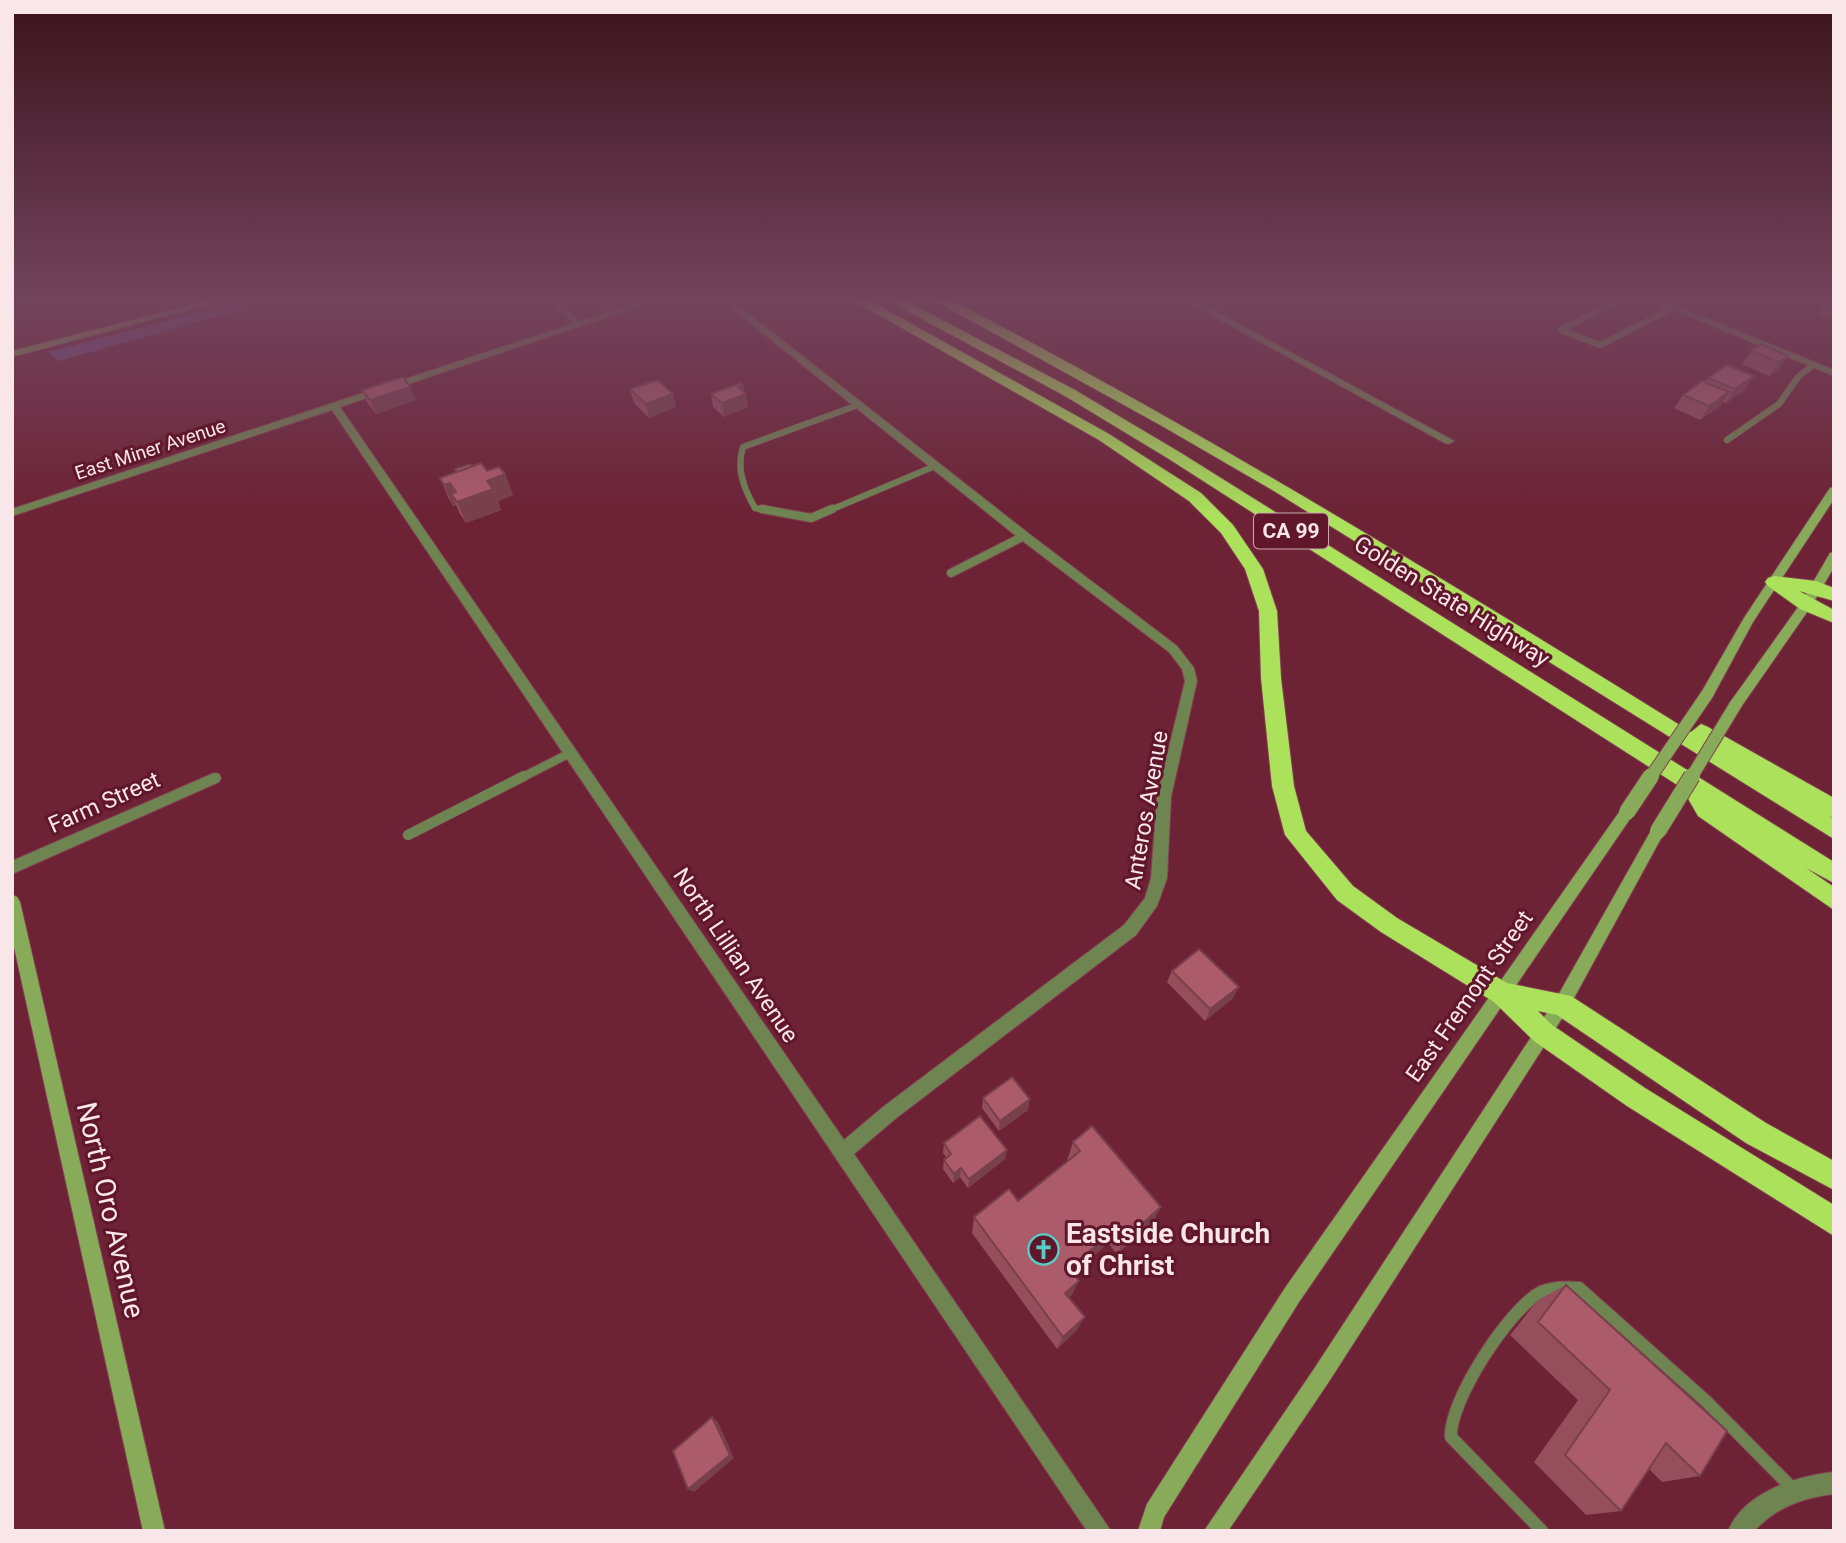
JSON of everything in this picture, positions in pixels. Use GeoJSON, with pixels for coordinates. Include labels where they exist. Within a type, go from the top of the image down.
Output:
{"type":"FeatureCollection","features":[{"type":"Feature","properties":{"kind":"highway"},"geometry":{"type":"LineString","coordinates":[[986,371],[1104,437],[1195,497],[1227,529],[1254,569],[1268,611],[1271,678],[1283,786],[1296,835],[1345,893],[1389,925],[1503,994],[1543,1033],[1703,1141],[1834,1222]]}},
{"type":"Feature","properties":{"kind":"highway","name":"Golden State Highway"},"geometry":{"type":"LineString","coordinates":[[1028,371],[1175,456],[1834,874]]}},
{"type":"Feature","properties":{"kind":"highway","name":"Golden State Highway"},"geometry":{"type":"LineString","coordinates":[[1076,371],[1266,478],[1834,830]]}},
{"type":"Feature","properties":{"kind":"highway"},"geometry":{"type":"LineString","coordinates":[[1774,582],[1816,587],[1834,594]]}},
{"type":"Feature","properties":{"kind":"highway"},"geometry":{"type":"LineString","coordinates":[[1774,582],[1806,605],[1834,617]]}},
{"type":"Feature","properties":{"kind":"highway"},"geometry":{"type":"LineString","coordinates":[[1583,676],[1650,702],[1834,809]]}},
{"type":"Feature","properties":{"kind":"highway"},"geometry":{"type":"LineString","coordinates":[[1682,778],[1706,810],[1834,900]]}},
{"type":"Feature","properties":{"kind":"highway"},"geometry":{"type":"LineString","coordinates":[[1503,994],[1562,1004],[1756,1133],[1834,1176]]}},
{"type":"Feature","properties":{"kind":"main road","name":"East Fremont Street"},"geometry":{"type":"LineString","coordinates":[[1149,1531],[1154,1513],[1292,1295],[1503,994],[1708,693],[1748,621],[1834,490]]}},
{"type":"Feature","properties":{"kind":"main road"},"geometry":{"type":"LineString","coordinates":[[1215,1531],[1321,1377],[1562,1004],[1658,831],[1736,704],[1806,605],[1834,556]]}},
{"type":"Feature","properties":{"kind":"main road","name":"North Oro Avenue"},"geometry":{"type":"LineString","coordinates":[[12,902],[154,1531]]}},
{"type":"Feature","properties":{"kind":"street","name":"East Miner Avenue"},"geometry":{"type":"LineString","coordinates":[[12,513],[439,371]]}},
{"type":"Feature","properties":{"kind":"street","name":"Anteros Avenue"},"geometry":{"type":"LineString","coordinates":[[815,371],[1024,536],[1173,649],[1188,668],[1190,694],[1170,768],[1159,878],[1152,901],[1130,930],[889,1113],[842,1153]]}},
{"type":"Feature","properties":{"kind":"street"},"geometry":{"type":"LineString","coordinates":[[1319,371],[1449,441]]}},
{"type":"Feature","properties":{"kind":"street","name":"North Lillian Avenue"},"geometry":{"type":"LineString","coordinates":[[334,406],[1100,1531]]}},
{"type":"Feature","properties":{"kind":"street","name":"Farm Street"},"geometry":{"type":"LineString","coordinates":[[12,868],[214,778]]}},
{"type":"Feature","properties":{"kind":"street"},"geometry":{"type":"LineString","coordinates":[[1739,1531],[1758,1509],[1794,1490],[1834,1483]]}},
{"type":"Feature","properties":{"kind":"lane"},"geometry":{"type":"LineString","coordinates":[[1727,440],[1779,404],[1805,371]]}},
{"type":"Feature","properties":{"kind":"lane"},"geometry":{"type":"LineString","coordinates":[[858,405],[743,447],[737,460],[746,493],[755,508],[811,518],[935,466]]}},
{"type":"Feature","properties":{"kind":"lane"},"geometry":{"type":"LineString","coordinates":[[951,573],[1024,536]]}},
{"type":"Feature","properties":{"kind":"lane"},"geometry":{"type":"LineString","coordinates":[[408,835],[570,753]]}},
{"type":"Feature","properties":{"kind":"lane"},"geometry":{"type":"LineString","coordinates":[[1542,1531],[1451,1437],[1450,1424],[1457,1402],[1512,1320],[1537,1295],[1565,1286],[1579,1289],[1706,1401],[1794,1490]]}},
{"type":"Feature","properties":{"kind":"building"},"geometry":{"type":"Polygon","coordinates":[[[1718,371],[1742,371],[1754,376],[1735,389],[1708,378],[1718,371]]]}},
{"type":"Feature","properties":{"kind":"building"},"geometry":{"type":"Polygon","coordinates":[[[403,377],[410,387],[370,400],[362,390],[403,377]]]}},
{"type":"Feature","properties":{"kind":"building"},"geometry":{"type":"Polygon","coordinates":[[[658,380],[673,394],[646,404],[630,389],[658,380]]]}},
{"type":"Feature","properties":{"kind":"building"},"geometry":{"type":"Polygon","coordinates":[[[1702,381],[1729,392],[1709,406],[1683,395],[1702,381]]]}},
{"type":"Feature","properties":{"kind":"building"},"geometry":{"type":"Polygon","coordinates":[[[740,383],[743,386],[738,387],[746,394],[722,403],[711,394],[740,383]]]}},
{"type":"Feature","properties":{"kind":"building"},"geometry":{"type":"Polygon","coordinates":[[[481,463],[487,471],[499,467],[505,474],[487,481],[493,489],[457,502],[451,494],[456,492],[450,483],[444,485],[440,478],[481,463]]]}},
{"type":"Feature","properties":{"kind":"building"},"geometry":{"type":"Polygon","coordinates":[[[470,464],[473,466],[457,472],[455,469],[470,464]]]}},
{"type":"Feature","properties":{"kind":"building"},"geometry":{"type":"Polygon","coordinates":[[[1199,949],[1239,987],[1210,1009],[1172,971],[1199,949]]]}},
{"type":"Feature","properties":{"kind":"building"},"geometry":{"type":"Polygon","coordinates":[[[1012,1077],[1030,1099],[1000,1121],[983,1098],[1012,1077]]]}},
{"type":"Feature","properties":{"kind":"building"},"geometry":{"type":"Polygon","coordinates":[[[980,1116],[1007,1150],[969,1179],[961,1168],[954,1174],[944,1160],[951,1154],[944,1143],[980,1116]]]}},
{"type":"Feature","properties":{"kind":"building","name":"Eastside Church of Christ"},"geometry":{"type":"Polygon","coordinates":[[[1092,1126],[1161,1207],[1126,1238],[1117,1227],[1070,1269],[1079,1281],[1065,1293],[1085,1317],[1063,1337],[974,1217],[1009,1189],[1018,1201],[1080,1151],[1073,1142],[1092,1126]]]}},
{"type":"Feature","properties":{"kind":"building"},"geometry":{"type":"Polygon","coordinates":[[[1566,1285],[1727,1431],[1700,1476],[1666,1443],[1621,1511],[1565,1455],[1610,1390],[1538,1322],[1566,1285]]]}},
{"type":"Feature","properties":{"kind":"building"},"geometry":{"type":"Polygon","coordinates":[[[712,1417],[730,1455],[688,1489],[673,1451],[712,1417]]]}},
{"type":"Feature","properties":{"kind":"place","name":"Eastside Church of Christ"},"geometry":{"type":"Point","coordinates":[1043,1249]}}]}
